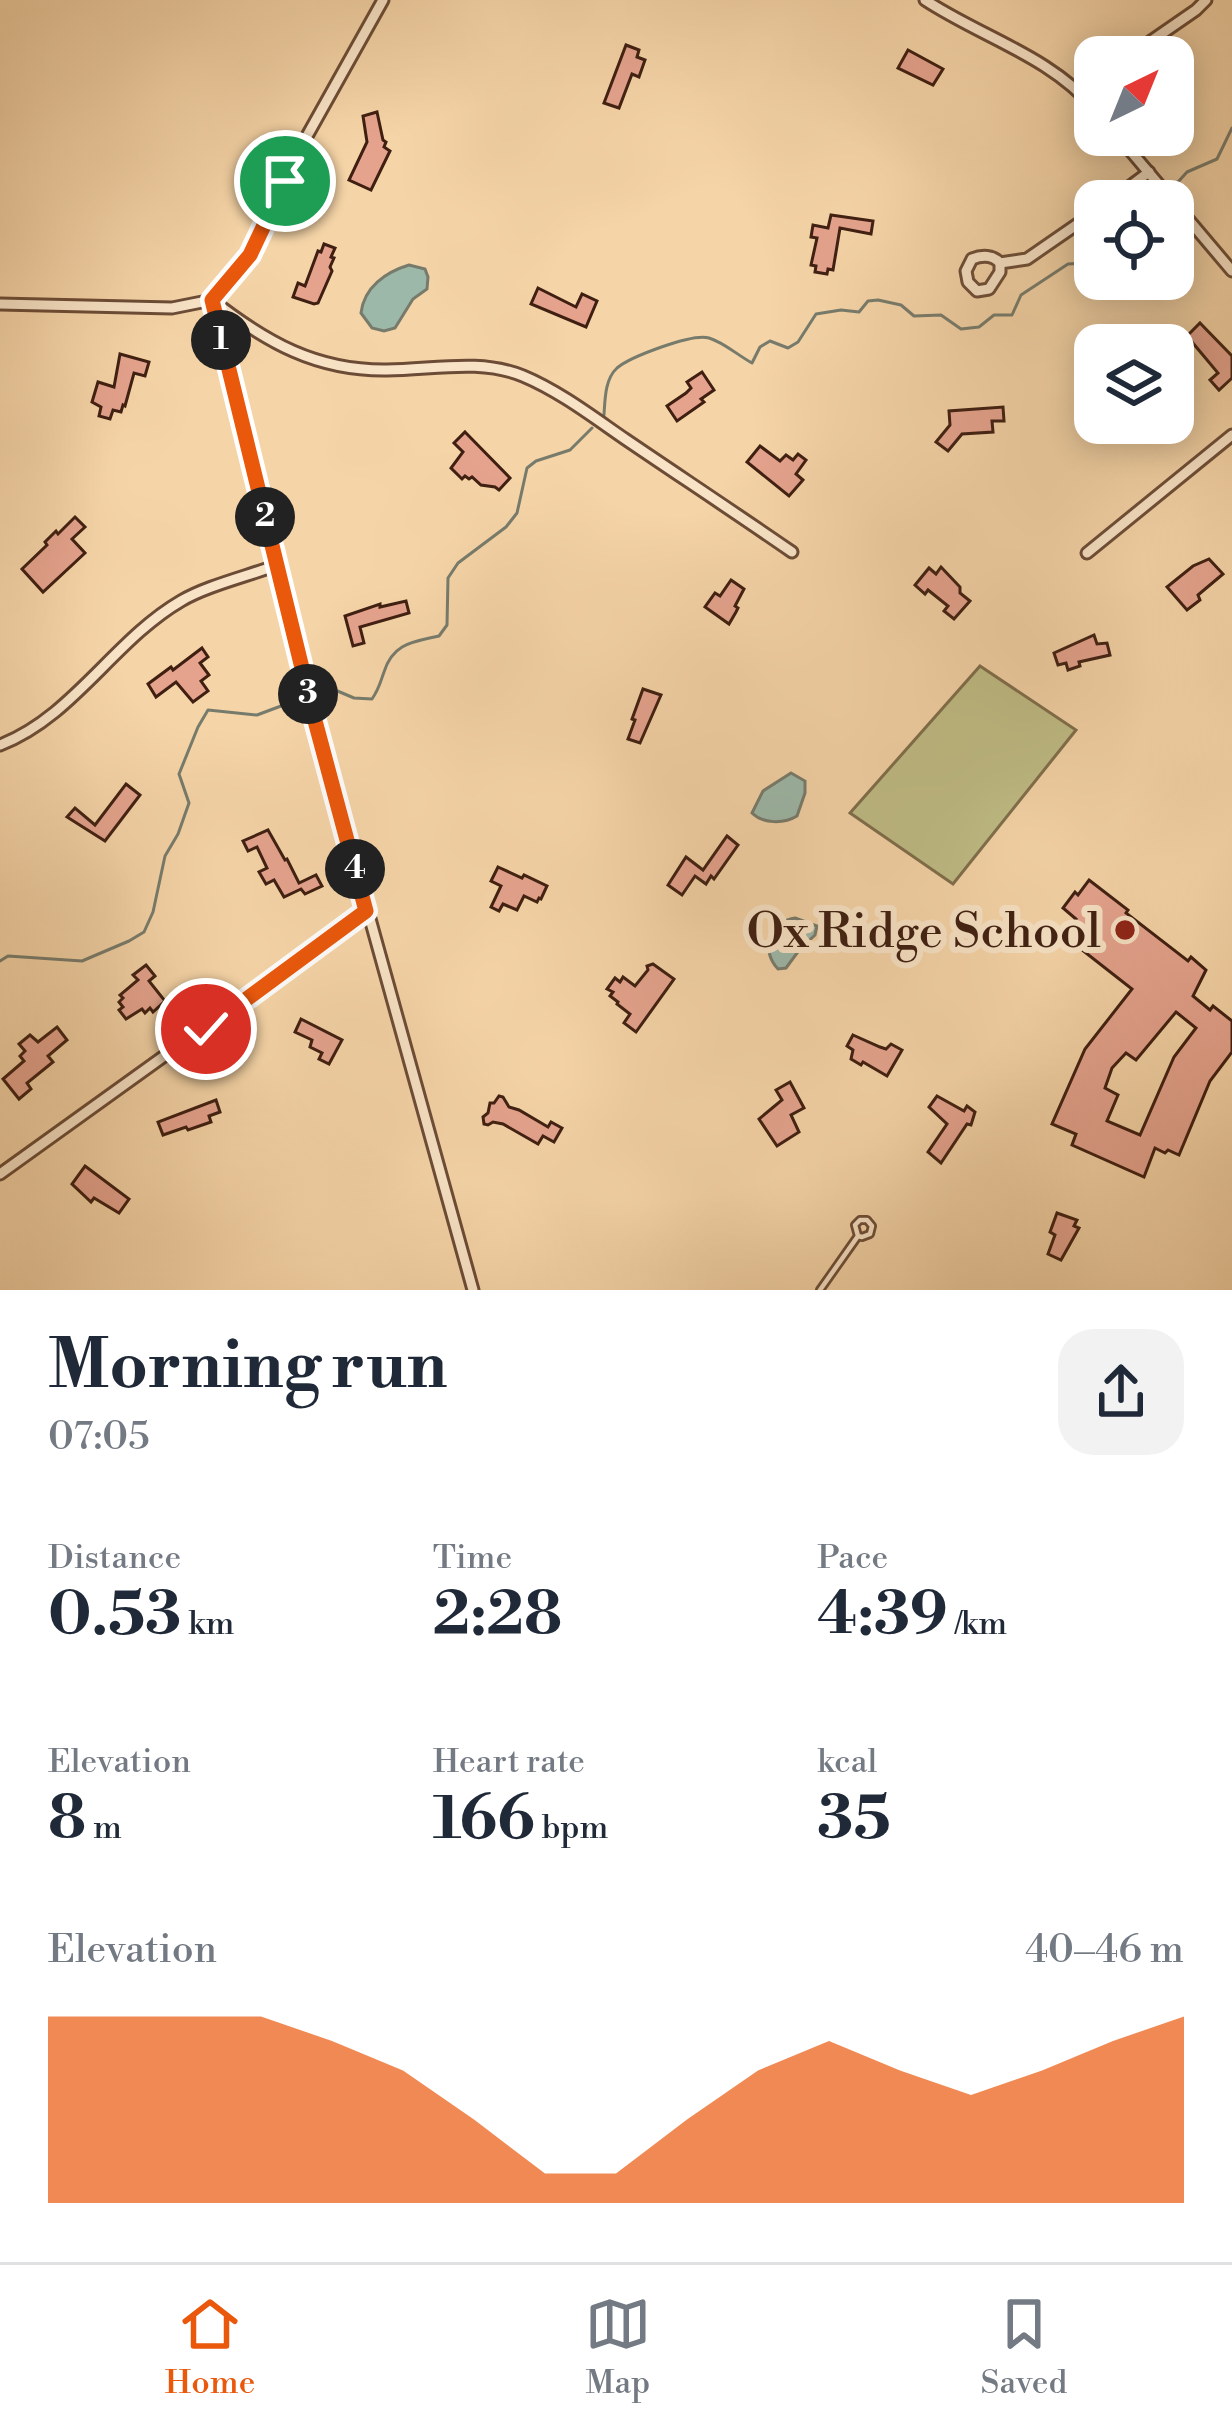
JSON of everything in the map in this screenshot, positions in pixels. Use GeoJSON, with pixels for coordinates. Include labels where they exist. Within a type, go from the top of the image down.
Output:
{"type":"FeatureCollection","features":[{"type":"Feature","properties":{"kind":"street"},"geometry":{"type":"LineString","coordinates":[[0,304],[172,308],[212,300],[250,255],[314,122],[383,0]]}},
{"type":"Feature","properties":{"kind":"street"},"geometry":{"type":"LineString","coordinates":[[925,0],[1013,46],[1074,88]]}},
{"type":"Feature","properties":{"kind":"street"},"geometry":{"type":"LineString","coordinates":[[1159,36],[1206,0]]}},
{"type":"Feature","properties":{"kind":"street"},"geometry":{"type":"LineString","coordinates":[[1135,156],[1232,271]]}},
{"type":"Feature","properties":{"kind":"street"},"geometry":{"type":"LineString","coordinates":[[1138,180],[1149,172]]}},
{"type":"Feature","properties":{"kind":"street"},"geometry":{"type":"LineString","coordinates":[[1000,263],[1027,260],[1074,227]]}},
{"type":"Feature","properties":{"kind":"street"},"geometry":{"type":"LineString","coordinates":[[212,300],[245,325],[319,363],[390,370],[445,365],[524,376],[792,552]]}},
{"type":"Feature","properties":{"kind":"street"},"geometry":{"type":"LineString","coordinates":[[212,300],[314,717],[473,1290]]}},
{"type":"Feature","properties":{"kind":"street"},"geometry":{"type":"LineString","coordinates":[[1087,553],[1232,435]]}},
{"type":"Feature","properties":{"kind":"street"},"geometry":{"type":"LineString","coordinates":[[0,745],[21,737],[58,710],[125,644],[182,600],[277,565]]}},
{"type":"Feature","properties":{"kind":"street"},"geometry":{"type":"LineString","coordinates":[[0,1174],[366,911]]}},
{"type":"Feature","properties":{"kind":"lane"},"geometry":{"type":"LineString","coordinates":[[820,1290],[858,1236]]}},
{"type":"Feature","properties":{"kind":"shaded area"},"geometry":{"type":"Polygon","coordinates":[[[409,265],[425,269],[427,289],[413,299],[395,328],[372,328],[361,313],[371,288],[409,265]]]}},
{"type":"Feature","properties":{"kind":"shaded area"},"geometry":{"type":"Polygon","coordinates":[[[980,666],[1076,730],[953,884],[850,813],[980,666]]]}},
{"type":"Feature","properties":{"kind":"shaded area"},"geometry":{"type":"Polygon","coordinates":[[[791,773],[805,781],[797,816],[774,822],[752,813],[763,791],[791,773]]]}},
{"type":"Feature","properties":{"kind":"shaded area"},"geometry":{"type":"Polygon","coordinates":[[[795,918],[817,926],[815,935],[786,968],[778,969],[769,954],[770,938],[779,925],[795,918]]]}},
{"type":"Feature","properties":{"kind":"building"},"geometry":{"type":"Polygon","coordinates":[[[626,45],[639,50],[637,57],[645,60],[639,77],[632,74],[619,108],[604,103],[626,45]]]}},
{"type":"Feature","properties":{"kind":"building"},"geometry":{"type":"Polygon","coordinates":[[[908,50],[943,69],[933,85],[898,68],[908,50]]]}},
{"type":"Feature","properties":{"kind":"building"},"geometry":{"type":"Polygon","coordinates":[[[377,112],[384,147],[390,151],[371,190],[349,180],[367,142],[363,116],[377,112]]]}},
{"type":"Feature","properties":{"kind":"building"},"geometry":{"type":"Polygon","coordinates":[[[831,215],[873,221],[871,234],[840,228],[833,270],[815,272],[816,266],[811,265],[817,238],[811,237],[813,225],[828,228],[831,215]]]}},
{"type":"Feature","properties":{"kind":"building"},"geometry":{"type":"Polygon","coordinates":[[[324,244],[335,248],[334,258],[318,303],[293,297],[298,283],[305,286],[324,244]]]}},
{"type":"Feature","properties":{"kind":"building"},"geometry":{"type":"Polygon","coordinates":[[[538,288],[576,307],[582,294],[597,301],[586,327],[531,304],[538,288]]]}},
{"type":"Feature","properties":{"kind":"building"},"geometry":{"type":"Polygon","coordinates":[[[1200,323],[1232,356],[1232,378],[1219,390],[1210,380],[1218,373],[1194,344],[1194,329],[1200,323]]]}},
{"type":"Feature","properties":{"kind":"building"},"geometry":{"type":"Polygon","coordinates":[[[120,354],[149,362],[145,376],[134,373],[125,406],[121,412],[113,410],[110,419],[99,416],[101,407],[92,402],[98,382],[114,387],[120,354]]]}},
{"type":"Feature","properties":{"kind":"building"},"geometry":{"type":"Polygon","coordinates":[[[702,372],[714,390],[677,421],[667,406],[686,393],[691,388],[687,382],[702,372]]]}},
{"type":"Feature","properties":{"kind":"building"},"geometry":{"type":"Polygon","coordinates":[[[1003,407],[1004,421],[992,421],[993,432],[962,434],[948,451],[936,442],[950,425],[949,411],[1003,407]]]}},
{"type":"Feature","properties":{"kind":"building"},"geometry":{"type":"Polygon","coordinates":[[[465,432],[510,478],[499,490],[472,477],[462,479],[451,468],[463,452],[454,443],[465,432]]]}},
{"type":"Feature","properties":{"kind":"building"},"geometry":{"type":"Polygon","coordinates":[[[760,446],[780,461],[786,455],[793,460],[798,454],[806,460],[796,474],[803,480],[789,496],[747,462],[760,446]]]}},
{"type":"Feature","properties":{"kind":"building"},"geometry":{"type":"Polygon","coordinates":[[[75,517],[85,527],[72,539],[85,553],[43,592],[22,569],[75,517]]]}},
{"type":"Feature","properties":{"kind":"building"},"geometry":{"type":"Polygon","coordinates":[[[1209,559],[1223,574],[1187,610],[1167,587],[1209,559]]]}},
{"type":"Feature","properties":{"kind":"building"},"geometry":{"type":"Polygon","coordinates":[[[941,567],[970,601],[954,619],[944,611],[948,606],[915,585],[929,568],[936,574],[941,567]]]}},
{"type":"Feature","properties":{"kind":"building"},"geometry":{"type":"Polygon","coordinates":[[[731,580],[744,589],[729,624],[705,607],[731,580]]]}},
{"type":"Feature","properties":{"kind":"building"},"geometry":{"type":"Polygon","coordinates":[[[406,601],[409,613],[360,627],[364,643],[353,646],[345,616],[406,601]]]}},
{"type":"Feature","properties":{"kind":"building"},"geometry":{"type":"Polygon","coordinates":[[[1094,635],[1097,644],[1107,643],[1110,655],[1079,662],[1080,666],[1068,670],[1066,663],[1058,665],[1054,653],[1094,635]]]}},
{"type":"Feature","properties":{"kind":"building"},"geometry":{"type":"Polygon","coordinates":[[[202,648],[208,657],[200,663],[209,675],[201,681],[208,691],[193,702],[176,682],[156,697],[148,684],[202,648]]]}},
{"type":"Feature","properties":{"kind":"building"},"geometry":{"type":"Polygon","coordinates":[[[643,689],[661,695],[640,743],[628,739],[643,689]]]}},
{"type":"Feature","properties":{"kind":"building"},"geometry":{"type":"Polygon","coordinates":[[[126,784],[140,795],[105,841],[67,817],[75,808],[95,825],[126,784]]]}},
{"type":"Feature","properties":{"kind":"building"},"geometry":{"type":"Polygon","coordinates":[[[268,830],[299,883],[316,875],[322,886],[284,897],[274,880],[266,884],[259,872],[267,868],[257,847],[248,851],[243,841],[268,830]]]}},
{"type":"Feature","properties":{"kind":"building"},"geometry":{"type":"Polygon","coordinates":[[[727,836],[738,845],[714,879],[711,876],[706,884],[695,876],[682,895],[668,885],[686,857],[703,870],[727,836]]]}},
{"type":"Feature","properties":{"kind":"building"},"geometry":{"type":"Polygon","coordinates":[[[498,867],[547,886],[541,899],[537,902],[524,896],[517,910],[503,904],[499,911],[491,907],[501,886],[491,881],[498,867]]]}},
{"type":"Feature","properties":{"kind":"building"},"geometry":{"type":"Polygon","coordinates":[[[1089,880],[1188,961],[1191,957],[1206,970],[1193,996],[1232,1021],[1232,1052],[1210,1081],[1179,1155],[1155,1148],[1144,1177],[1072,1145],[1076,1134],[1052,1124],[1085,1049],[1132,989],[1063,935],[1076,919],[1063,908],[1075,892],[1078,895],[1089,880]],[[1176,1012],[1136,1060],[1126,1053],[1112,1068],[1105,1088],[1118,1095],[1107,1121],[1140,1135],[1174,1057],[1196,1028],[1176,1012]]]}},
{"type":"Feature","properties":{"kind":"building"},"geometry":{"type":"Polygon","coordinates":[[[653,964],[674,979],[636,1032],[624,1023],[630,1014],[607,989],[615,978],[620,982],[623,977],[635,986],[653,964]]]}},
{"type":"Feature","properties":{"kind":"building"},"geometry":{"type":"Polygon","coordinates":[[[146,965],[155,976],[149,981],[165,1001],[153,1012],[142,1009],[126,1019],[119,1010],[123,1007],[120,995],[138,980],[133,975],[146,965]]]}},
{"type":"Feature","properties":{"kind":"building"},"geometry":{"type":"Polygon","coordinates":[[[301,1019],[342,1040],[329,1064],[310,1047],[312,1040],[295,1032],[301,1019]]]}},
{"type":"Feature","properties":{"kind":"building"},"geometry":{"type":"Polygon","coordinates":[[[57,1027],[67,1040],[48,1056],[53,1062],[27,1083],[31,1089],[19,1099],[3,1079],[24,1061],[20,1056],[25,1051],[19,1044],[30,1035],[38,1042],[57,1027]]]}},
{"type":"Feature","properties":{"kind":"building"},"geometry":{"type":"Polygon","coordinates":[[[853,1035],[886,1049],[891,1044],[902,1050],[887,1076],[851,1059],[853,1050],[847,1046],[853,1035]]]}},
{"type":"Feature","properties":{"kind":"building"},"geometry":{"type":"Polygon","coordinates":[[[790,1082],[804,1108],[791,1115],[799,1132],[777,1146],[759,1119],[782,1100],[776,1090],[790,1082]]]}},
{"type":"Feature","properties":{"kind":"building"},"geometry":{"type":"Polygon","coordinates":[[[499,1096],[509,1107],[548,1127],[551,1122],[562,1128],[554,1142],[543,1136],[538,1144],[503,1124],[484,1124],[490,1103],[499,1096]]]}},
{"type":"Feature","properties":{"kind":"building"},"geometry":{"type":"Polygon","coordinates":[[[937,1096],[975,1112],[971,1125],[967,1124],[941,1163],[928,1152],[947,1124],[929,1107],[937,1096]]]}},
{"type":"Feature","properties":{"kind":"building"},"geometry":{"type":"Polygon","coordinates":[[[216,1100],[220,1112],[209,1116],[211,1122],[163,1135],[158,1122],[216,1100]]]}},
{"type":"Feature","properties":{"kind":"building"},"geometry":{"type":"Polygon","coordinates":[[[85,1166],[129,1199],[119,1213],[94,1198],[91,1202],[72,1184],[85,1166]]]}},
{"type":"Feature","properties":{"kind":"building"},"geometry":{"type":"Polygon","coordinates":[[[1057,1213],[1077,1220],[1074,1226],[1079,1228],[1061,1260],[1048,1254],[1057,1213]]]}},
{"type":"Feature","properties":{"kind":"waterway"},"geometry":{"type":"LineString","coordinates":[[1180,180],[1217,159],[1232,128]]}},
{"type":"Feature","properties":{"kind":"waterway"},"geometry":{"type":"LineString","coordinates":[[604,415],[606,390],[617,368],[661,347],[709,338],[752,363],[760,347],[770,341],[788,348],[798,342],[816,314],[859,312],[868,301],[878,300],[901,305],[914,316],[941,315],[961,329],[979,327],[994,315],[1012,315],[1021,295],[1074,264]]}},
{"type":"Feature","properties":{"kind":"waterway"},"geometry":{"type":"LineString","coordinates":[[328,687],[354,698],[372,699],[399,649],[439,636],[447,625],[448,578],[458,563],[517,513],[527,468],[570,450],[592,428]]}},
{"type":"Feature","properties":{"kind":"waterway"},"geometry":{"type":"LineString","coordinates":[[0,961],[8,956],[82,961],[144,932],[165,856],[189,803],[179,774],[208,710],[257,715],[297,700]]}},
{"type":"Feature","properties":{"kind":"place","name":"Ox Ridge School"},"geometry":{"type":"Point","coordinates":[1125,930]}},
{"type":"Feature","properties":{"kind":"route"},"geometry":{"type":"LineString","coordinates":[[206,1029],[366,911],[212,300],[250,255],[285,181]]}}]}
